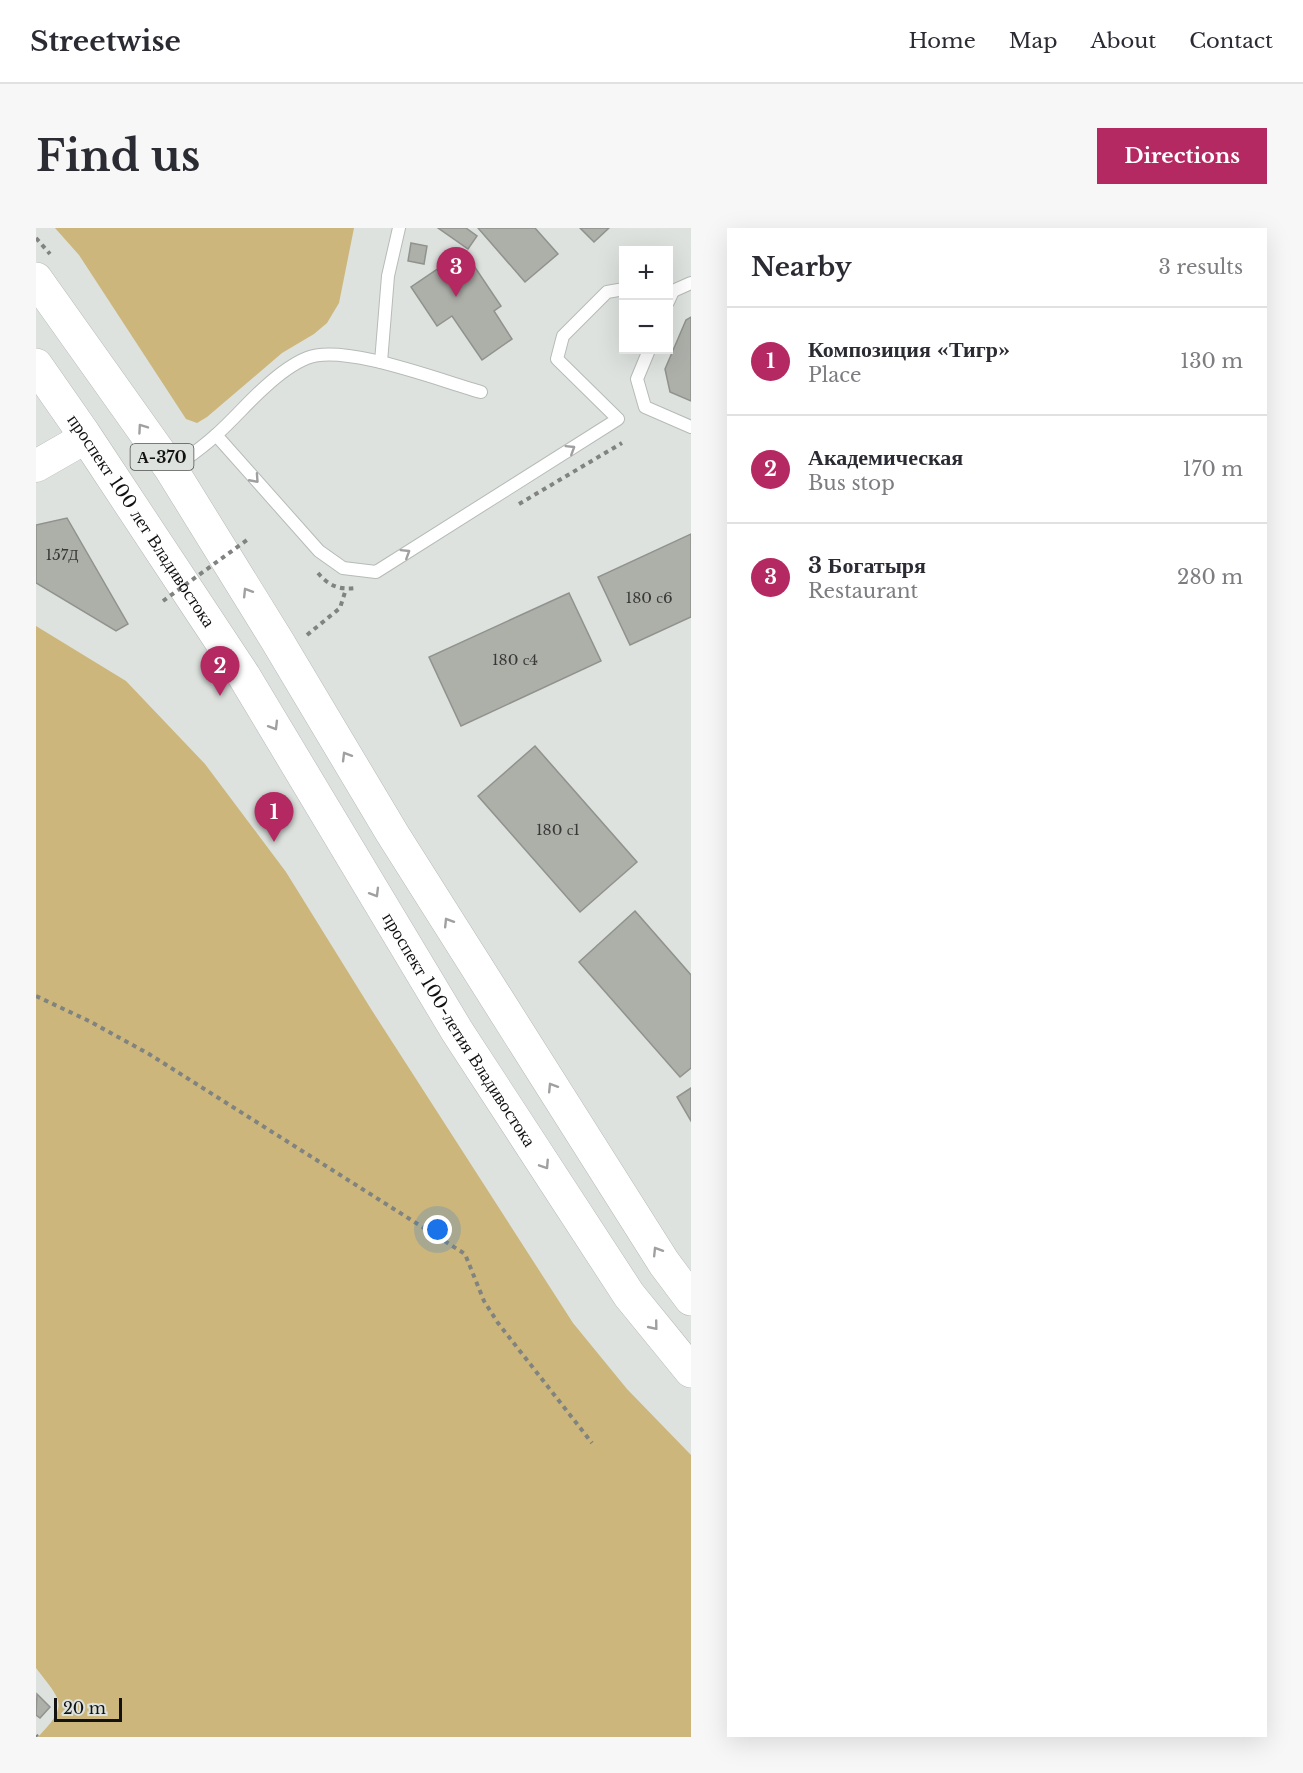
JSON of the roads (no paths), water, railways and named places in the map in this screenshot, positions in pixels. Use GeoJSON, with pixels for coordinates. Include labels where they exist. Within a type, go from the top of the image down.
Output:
{"type":"FeatureCollection","features":[{"type":"Feature","properties":{"kind":"highway","name":"А-370"},"geometry":{"type":"LineString","coordinates":[[36,279],[292,638],[411,863],[664,1263],[691,1299]]}},
{"type":"Feature","properties":{"kind":"highway","name":"проспект 100 лет Владивостока"},"geometry":{"type":"LineString","coordinates":[[36,365],[244,676]]}},
{"type":"Feature","properties":{"kind":"highway","name":"проспект 100-летия Владивостока"},"geometry":{"type":"LineString","coordinates":[[244,676],[458,1031],[629,1295],[691,1371]]}},
{"type":"Feature","properties":{"kind":"street"},"geometry":{"type":"LineString","coordinates":[[36,466],[71,446],[84,435]]}},
{"type":"Feature","properties":{"kind":"lane"},"geometry":{"type":"LineString","coordinates":[[381,362],[388,276],[399,228]]}},
{"type":"Feature","properties":{"kind":"lane"},"geometry":{"type":"LineString","coordinates":[[673,292],[691,283]]}},
{"type":"Feature","properties":{"kind":"lane"},"geometry":{"type":"LineString","coordinates":[[216,435],[319,551],[343,568],[376,572],[618,419],[557,359],[563,336],[606,292],[619,290]]}},
{"type":"Feature","properties":{"kind":"lane"},"geometry":{"type":"LineString","coordinates":[[171,469],[216,435],[265,387],[308,357],[325,354],[381,362],[480,392]]}},
{"type":"Feature","properties":{"kind":"lane"},"geometry":{"type":"LineString","coordinates":[[647,354],[637,379],[645,407],[691,427]]}},
{"type":"Feature","properties":{"kind":"place","name":"3 Богатыря"},"geometry":{"type":"Point","coordinates":[456,297]}},
{"type":"Feature","properties":{"kind":"place","name":"Академическая"},"geometry":{"type":"Point","coordinates":[220,696]}},
{"type":"Feature","properties":{"kind":"place","name":"Композиция «Тигр»"},"geometry":{"type":"Point","coordinates":[274,842]}}]}
